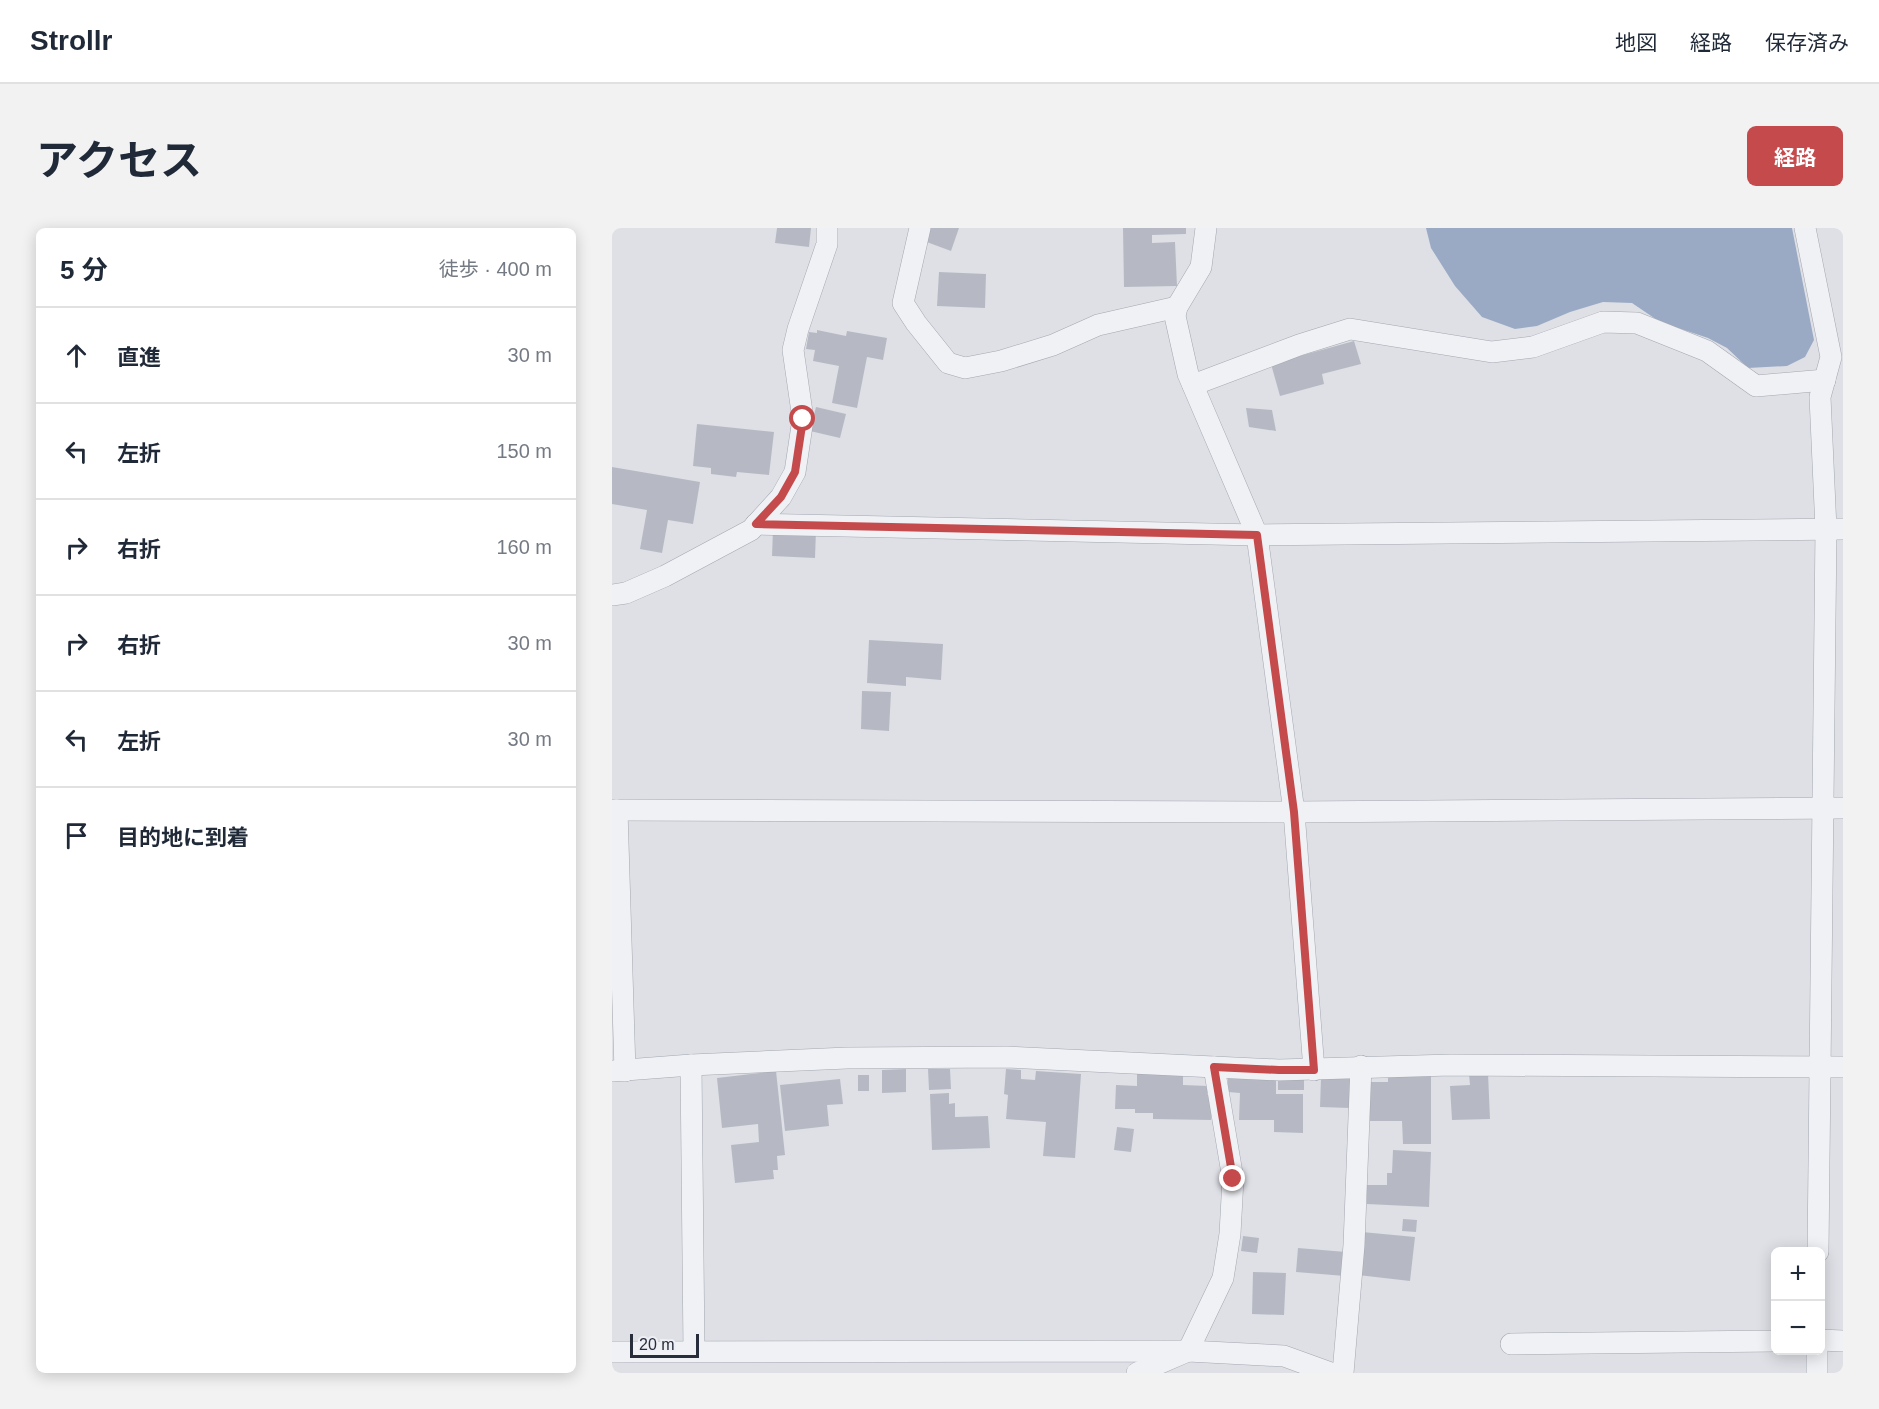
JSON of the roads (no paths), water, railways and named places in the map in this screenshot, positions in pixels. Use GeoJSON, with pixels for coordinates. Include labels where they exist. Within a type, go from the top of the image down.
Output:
{"type":"FeatureCollection","features":[{"type":"Feature","properties":{"kind":"street"},"geometry":{"type":"LineString","coordinates":[[612,595],[626,593],[665,576],[751,530],[781,497],[795,472],[803,419],[793,350],[827,244],[827,228]]}},
{"type":"Feature","properties":{"kind":"street"},"geometry":{"type":"LineString","coordinates":[[920,228],[903,303],[948,363],[965,368],[1001,361],[1053,345],[1098,325],[1177,307]]}},
{"type":"Feature","properties":{"kind":"street"},"geometry":{"type":"LineString","coordinates":[[1206,228],[1201,267],[1177,307],[1175,316],[1188,374],[1257,535],[1294,812],[1314,1070]]}},
{"type":"Feature","properties":{"kind":"street"},"geometry":{"type":"LineString","coordinates":[[1805,228],[1831,357],[1832,373],[1820,397],[1835,529],[1833,808],[1820,1066],[1818,1247]]}},
{"type":"Feature","properties":{"kind":"street"},"geometry":{"type":"LineString","coordinates":[[1193,385],[1299,345],[1350,329],[1491,352],[1533,347],[1603,322],[1637,323],[1707,351],[1756,386],[1832,373]]}},
{"type":"Feature","properties":{"kind":"street"},"geometry":{"type":"LineString","coordinates":[[756,524],[1257,535],[1835,529]]}},
{"type":"Feature","properties":{"kind":"street"},"geometry":{"type":"LineString","coordinates":[[1833,808],[1294,812],[614,810],[618,1071],[691,1065],[847,1058],[1006,1057],[1279,1070],[1451,1065],[1843,1067]]}},
{"type":"Feature","properties":{"kind":"street"},"geometry":{"type":"LineString","coordinates":[[691,1065],[693,1351]]}},
{"type":"Feature","properties":{"kind":"street"},"geometry":{"type":"LineString","coordinates":[[1343,1373],[1354,1245],[1360,1066]]}},
{"type":"Feature","properties":{"kind":"street"},"geometry":{"type":"LineString","coordinates":[[1137,1373],[1188,1352],[1223,1278],[1230,1234],[1233,1179],[1214,1067]]}},
{"type":"Feature","properties":{"kind":"street"},"geometry":{"type":"LineString","coordinates":[[1825,1340],[1843,1341]]}},
{"type":"Feature","properties":{"kind":"street"},"geometry":{"type":"LineString","coordinates":[[1511,1344],[1771,1341]]}},
{"type":"Feature","properties":{"kind":"street"},"geometry":{"type":"LineString","coordinates":[[612,1352],[1188,1352],[1284,1356],[1331,1373]]}},
{"type":"Feature","properties":{"kind":"street"},"geometry":{"type":"LineString","coordinates":[[1816,1373],[1817,1355]]}},
{"type":"Feature","properties":{"kind":"water"},"geometry":{"type":"Polygon","coordinates":[[[1426,228],[1792,228],[1814,340],[1805,357],[1787,366],[1748,368],[1727,348],[1708,338],[1660,322],[1632,303],[1603,302],[1570,312],[1537,326],[1515,329],[1482,317],[1455,286],[1431,248],[1426,228]]]}}]}
